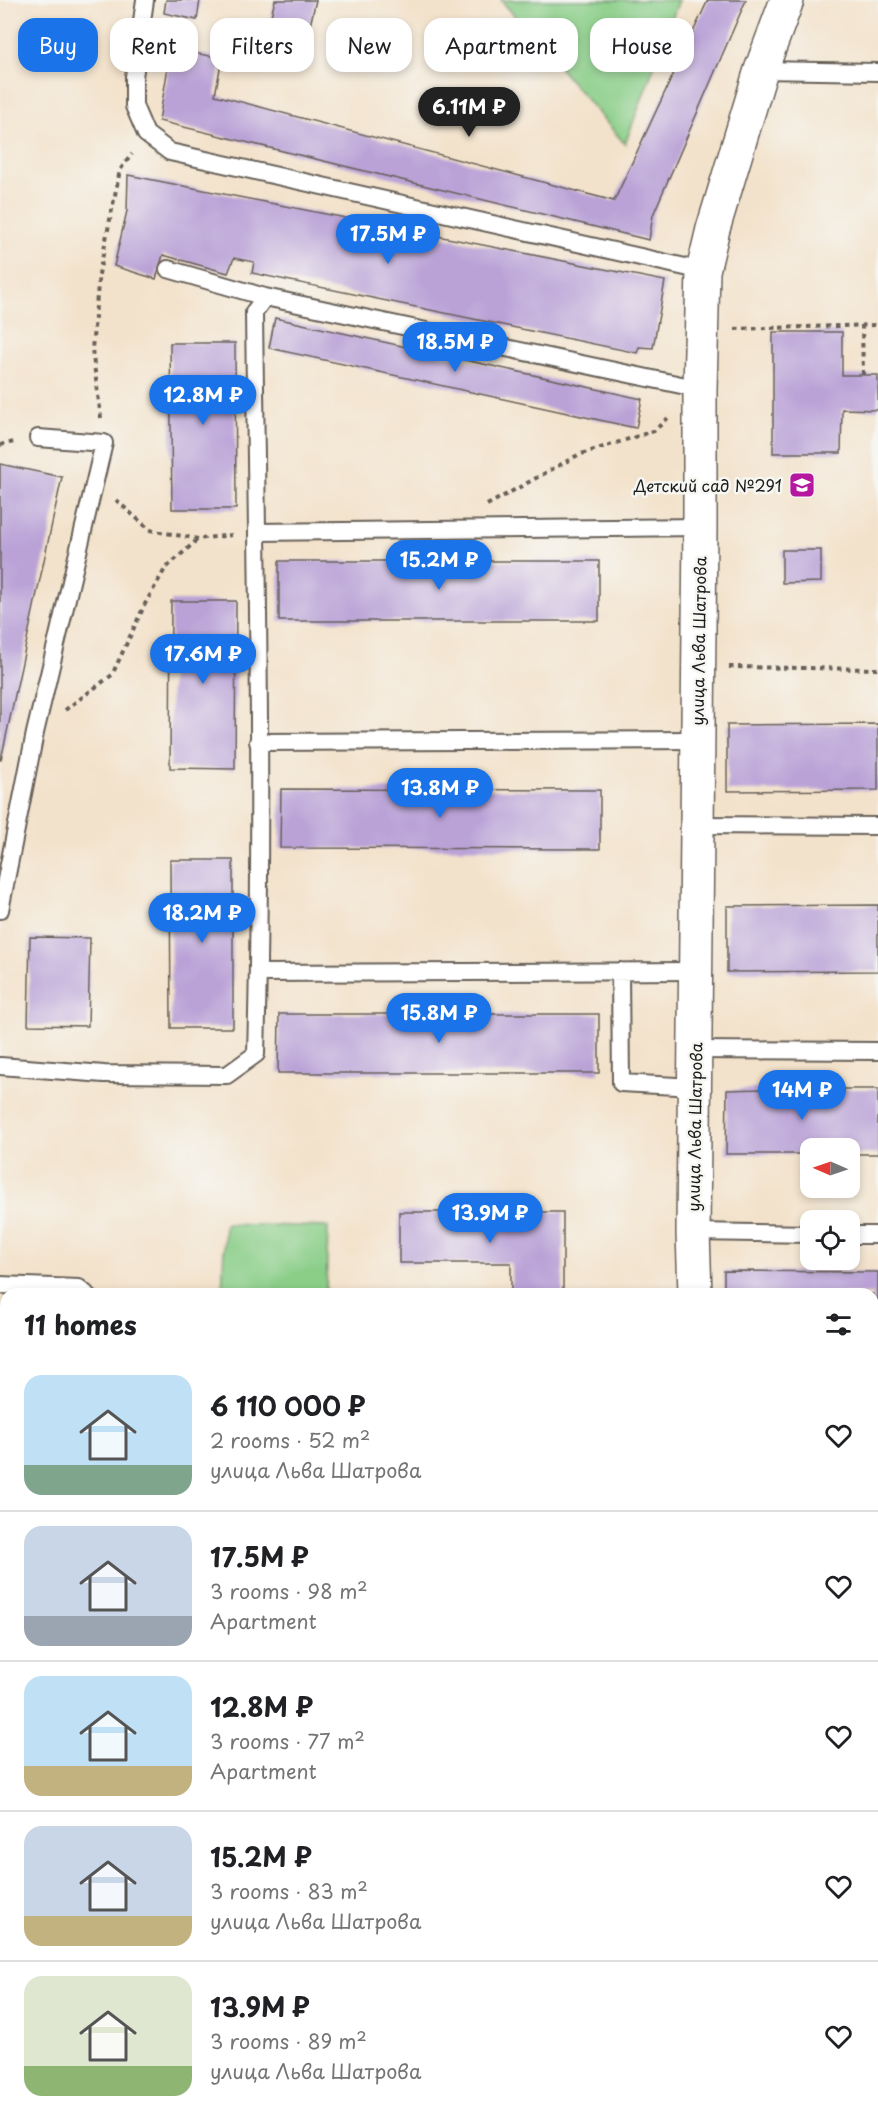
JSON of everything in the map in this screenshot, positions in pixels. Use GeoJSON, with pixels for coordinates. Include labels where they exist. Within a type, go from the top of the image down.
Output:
{"type":"FeatureCollection","features":[{"type":"Feature","properties":{"kind":"street","name":"улица Льва Шатрова"},"geometry":{"type":"LineString","coordinates":[[695,1288],[693,1232],[703,271],[713,229],[761,70],[787,0]]}},
{"type":"Feature","properties":{"kind":"lane"},"geometry":{"type":"LineString","coordinates":[[145,0],[134,76],[134,106],[146,134],[170,152],[703,271]]}},
{"type":"Feature","properties":{"kind":"lane"},"geometry":{"type":"LineString","coordinates":[[761,70],[878,72]]}},
{"type":"Feature","properties":{"kind":"lane"},"geometry":{"type":"LineString","coordinates":[[168,269],[265,297],[700,389]]}},
{"type":"Feature","properties":{"kind":"lane"},"geometry":{"type":"LineString","coordinates":[[0,1066],[104,1074],[227,1075],[256,1054],[258,742],[254,312],[265,297]]}},
{"type":"Feature","properties":{"kind":"lane"},"geometry":{"type":"LineString","coordinates":[[0,910],[35,733],[104,443],[38,438]]}},
{"type":"Feature","properties":{"kind":"lane"},"geometry":{"type":"LineString","coordinates":[[257,532],[700,527]]}},
{"type":"Feature","properties":{"kind":"lane"},"geometry":{"type":"LineString","coordinates":[[258,742],[697,740]]}},
{"type":"Feature","properties":{"kind":"lane"},"geometry":{"type":"LineString","coordinates":[[697,825],[878,826]]}},
{"type":"Feature","properties":{"kind":"lane"},"geometry":{"type":"LineString","coordinates":[[258,973],[696,970]]}},
{"type":"Feature","properties":{"kind":"lane"},"geometry":{"type":"LineString","coordinates":[[620,971],[621,1083],[695,1087]]}},
{"type":"Feature","properties":{"kind":"lane"},"geometry":{"type":"LineString","coordinates":[[695,1050],[878,1051]]}},
{"type":"Feature","properties":{"kind":"lane"},"geometry":{"type":"LineString","coordinates":[[693,1232],[800,1234]]}},
{"type":"Feature","properties":{"kind":"lane"},"geometry":{"type":"LineString","coordinates":[[860,1235],[878,1235]]}},
{"type":"Feature","properties":{"kind":"lane"},"geometry":{"type":"LineString","coordinates":[[0,1285],[79,1288]]}},
{"type":"Feature","properties":{"kind":"path"},"geometry":{"type":"LineString","coordinates":[[104,443],[92,349],[99,274],[120,170],[146,134]]}},
{"type":"Feature","properties":{"kind":"path"},"geometry":{"type":"LineString","coordinates":[[862,325],[863,375]]}},
{"type":"Feature","properties":{"kind":"path"},"geometry":{"type":"LineString","coordinates":[[701,329],[878,325]]}},
{"type":"Feature","properties":{"kind":"path"},"geometry":{"type":"LineString","coordinates":[[484,507],[578,455],[654,431],[700,389]]}},
{"type":"Feature","properties":{"kind":"path"},"geometry":{"type":"LineString","coordinates":[[95,482],[150,530],[198,539],[257,532]]}},
{"type":"Feature","properties":{"kind":"path"},"geometry":{"type":"LineString","coordinates":[[35,733],[112,675],[145,604],[165,568],[198,539]]}},
{"type":"Feature","properties":{"kind":"path"},"geometry":{"type":"LineString","coordinates":[[719,667],[878,669]]}},
{"type":"Feature","properties":{"kind":"green space"},"geometry":{"type":"Polygon","coordinates":[[[501,0],[679,0],[672,18],[590,18],[590,72],[652,72],[625,144],[563,72],[578,72],[578,18],[516,18],[501,0]]]}},
{"type":"Feature","properties":{"kind":"green space"},"geometry":{"type":"Polygon","coordinates":[[[225,1224],[328,1227],[326,1288],[222,1288],[225,1224]]]}},
{"type":"Feature","properties":{"kind":"building"},"geometry":{"type":"Polygon","coordinates":[[[166,0],[200,0],[197,18],[164,13],[166,0]]]}},
{"type":"Feature","properties":{"kind":"building"},"geometry":{"type":"Polygon","coordinates":[[[275,0],[316,0],[312,18],[270,18],[275,0]]]}},
{"type":"Feature","properties":{"kind":"building"},"geometry":{"type":"Polygon","coordinates":[[[708,0],[746,0],[653,215],[649,240],[159,121],[167,72],[198,72],[198,54],[210,56],[210,72],[219,72],[215,95],[614,201],[674,72],[694,72],[694,30],[708,0]]]}},
{"type":"Feature","properties":{"kind":"building"},"geometry":{"type":"Polygon","coordinates":[[[128,175],[665,281],[653,348],[639,347],[637,353],[252,273],[254,262],[234,258],[228,273],[163,255],[156,279],[114,266],[127,211],[128,175]]]}},
{"type":"Feature","properties":{"kind":"building"},"geometry":{"type":"Polygon","coordinates":[[[275,318],[642,399],[636,428],[269,348],[275,318]]]}},
{"type":"Feature","properties":{"kind":"building"},"geometry":{"type":"Polygon","coordinates":[[[773,332],[842,332],[842,375],[878,375],[878,410],[842,409],[841,453],[773,453],[773,332]]]}},
{"type":"Feature","properties":{"kind":"building"},"geometry":{"type":"Polygon","coordinates":[[[170,343],[235,343],[236,509],[172,509],[170,343]]]}},
{"type":"Feature","properties":{"kind":"building"},"geometry":{"type":"Polygon","coordinates":[[[0,464],[62,477],[1,760],[0,760],[0,464]]]}},
{"type":"Feature","properties":{"kind":"building"},"geometry":{"type":"Polygon","coordinates":[[[782,550],[821,550],[821,582],[782,583],[782,550]]]}},
{"type":"Feature","properties":{"kind":"building"},"geometry":{"type":"Polygon","coordinates":[[[279,561],[599,561],[599,621],[279,621],[279,561]]]}},
{"type":"Feature","properties":{"kind":"building"},"geometry":{"type":"Polygon","coordinates":[[[171,601],[236,601],[235,769],[170,768],[171,601]]]}},
{"type":"Feature","properties":{"kind":"building"},"geometry":{"type":"Polygon","coordinates":[[[878,724],[878,790],[727,791],[727,725],[878,724]]]}},
{"type":"Feature","properties":{"kind":"building"},"geometry":{"type":"Polygon","coordinates":[[[281,789],[600,790],[600,849],[280,848],[281,789]]]}},
{"type":"Feature","properties":{"kind":"building"},"geometry":{"type":"Polygon","coordinates":[[[170,860],[233,860],[233,1028],[171,1028],[170,860]]]}},
{"type":"Feature","properties":{"kind":"building"},"geometry":{"type":"Polygon","coordinates":[[[878,905],[878,971],[727,972],[727,906],[878,905]]]}},
{"type":"Feature","properties":{"kind":"building"},"geometry":{"type":"Polygon","coordinates":[[[30,937],[90,938],[88,1026],[28,1025],[30,937]]]}},
{"type":"Feature","properties":{"kind":"building"},"geometry":{"type":"Polygon","coordinates":[[[279,1014],[599,1014],[599,1073],[278,1073],[279,1014]]]}},
{"type":"Feature","properties":{"kind":"building"},"geometry":{"type":"Polygon","coordinates":[[[878,1089],[878,1154],[860,1154],[860,1138],[800,1138],[800,1154],[726,1154],[727,1090],[878,1089]]]}},
{"type":"Feature","properties":{"kind":"building"},"geometry":{"type":"Polygon","coordinates":[[[399,1212],[563,1212],[563,1288],[511,1288],[511,1263],[399,1263],[399,1212]]]}},
{"type":"Feature","properties":{"kind":"building"},"geometry":{"type":"Polygon","coordinates":[[[724,1271],[878,1272],[878,1288],[724,1288],[724,1271]]]}},
{"type":"Feature","properties":{"kind":"place","name":"Детский сад №291"},"geometry":{"type":"Point","coordinates":[802,485]}}]}
